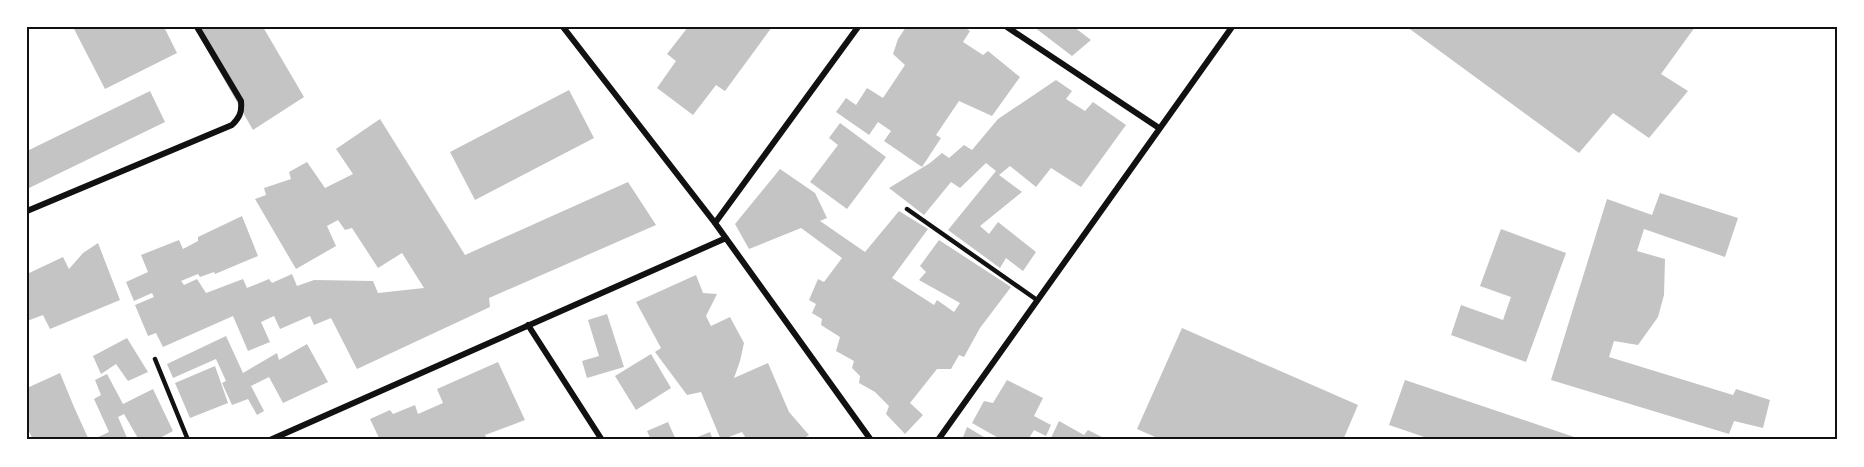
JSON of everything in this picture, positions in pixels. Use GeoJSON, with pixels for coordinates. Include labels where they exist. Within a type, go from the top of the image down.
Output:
{"type":"FeatureCollection","features":[{"type":"Feature","properties":{"kind":"street"},"geometry":{"type":"LineString","coordinates":[[27,211],[232,125],[239,118],[242,110],[241,101],[197,27]]}},
{"type":"Feature","properties":{"kind":"street"},"geometry":{"type":"LineString","coordinates":[[563,27],[715,223],[871,440]]}},
{"type":"Feature","properties":{"kind":"street"},"geometry":{"type":"LineString","coordinates":[[715,223],[858,27]]}},
{"type":"Feature","properties":{"kind":"street"},"geometry":{"type":"LineString","coordinates":[[1007,27],[1159,128]]}},
{"type":"Feature","properties":{"kind":"street"},"geometry":{"type":"LineString","coordinates":[[938,440],[1232,27]]}},
{"type":"Feature","properties":{"kind":"street"},"geometry":{"type":"LineString","coordinates":[[270,440],[726,238]]}},
{"type":"Feature","properties":{"kind":"street"},"geometry":{"type":"LineString","coordinates":[[528,326],[602,440]]}},
{"type":"Feature","properties":{"kind":"lane"},"geometry":{"type":"LineString","coordinates":[[907,209],[1037,300]]}},
{"type":"Feature","properties":{"kind":"lane"},"geometry":{"type":"LineString","coordinates":[[154,359],[188,440]]}},
{"type":"Feature","properties":{"kind":"building"},"geometry":{"type":"Polygon","coordinates":[[[73,27],[164,27],[177,53],[105,89],[73,27]]]}},
{"type":"Feature","properties":{"kind":"building"},"geometry":{"type":"Polygon","coordinates":[[[194,27],[263,27],[304,97],[253,130],[194,27]]]}},
{"type":"Feature","properties":{"kind":"building"},"geometry":{"type":"Polygon","coordinates":[[[688,27],[772,27],[725,91],[716,85],[693,115],[657,88],[676,61],[667,54],[688,27]]]}},
{"type":"Feature","properties":{"kind":"building"},"geometry":{"type":"Polygon","coordinates":[[[906,27],[964,27],[970,31],[963,42],[983,55],[988,51],[1020,77],[992,116],[959,101],[936,135],[941,138],[922,167],[884,141],[891,131],[878,122],[869,135],[836,112],[846,98],[856,105],[867,88],[883,98],[905,65],[893,54],[898,39],[906,27]]]}},
{"type":"Feature","properties":{"kind":"building"},"geometry":{"type":"Polygon","coordinates":[[[1034,27],[1074,27],[1091,40],[1072,56],[1034,27]]]}},
{"type":"Feature","properties":{"kind":"building"},"geometry":{"type":"Polygon","coordinates":[[[1407,27],[1695,27],[1661,74],[1688,91],[1649,138],[1613,113],[1579,153],[1407,27]]]}},
{"type":"Feature","properties":{"kind":"building"},"geometry":{"type":"Polygon","coordinates":[[[1056,80],[1072,91],[1066,99],[1085,111],[1093,102],[1126,125],[1081,187],[1051,168],[1036,187],[1010,166],[999,175],[1022,192],[980,226],[989,234],[998,222],[1036,252],[1023,271],[1006,258],[1000,268],[948,230],[996,171],[986,163],[960,188],[951,182],[924,215],[889,188],[942,153],[949,158],[964,145],[972,150],[998,119],[1056,80]]]}},
{"type":"Feature","properties":{"kind":"building"},"geometry":{"type":"Polygon","coordinates":[[[569,90],[594,138],[475,200],[450,152],[569,90]]]}},
{"type":"Feature","properties":{"kind":"building"},"geometry":{"type":"Polygon","coordinates":[[[150,91],[165,122],[27,189],[27,151],[150,91]]]}},
{"type":"Feature","properties":{"kind":"building"},"geometry":{"type":"Polygon","coordinates":[[[380,119],[465,255],[628,182],[656,225],[489,298],[490,307],[357,369],[331,318],[314,325],[310,316],[280,329],[274,316],[261,322],[270,342],[248,351],[233,316],[163,347],[156,333],[148,336],[135,305],[154,297],[152,293],[134,301],[126,282],[148,272],[141,255],[179,240],[183,249],[198,241],[198,237],[242,216],[258,256],[215,274],[214,272],[200,277],[198,274],[181,281],[184,285],[197,279],[206,293],[243,279],[247,288],[269,279],[272,283],[292,274],[297,286],[314,280],[373,281],[378,293],[424,288],[402,253],[378,268],[352,228],[345,230],[338,220],[327,226],[336,246],[296,269],[255,199],[266,195],[264,188],[291,179],[289,172],[307,162],[325,188],[353,174],[336,149],[380,119]]]}},
{"type":"Feature","properties":{"kind":"building"},"geometry":{"type":"Polygon","coordinates":[[[840,123],[886,157],[847,209],[810,182],[838,145],[829,138],[840,123]]]}},
{"type":"Feature","properties":{"kind":"building"},"geometry":{"type":"Polygon","coordinates":[[[780,169],[815,193],[827,218],[820,221],[865,252],[899,211],[928,229],[892,278],[934,305],[937,300],[954,312],[960,303],[919,280],[926,272],[920,266],[939,240],[1011,287],[980,328],[964,357],[959,355],[951,369],[937,369],[910,403],[923,415],[905,434],[886,414],[889,406],[875,392],[859,383],[860,376],[852,368],[854,361],[836,351],[840,337],[821,325],[822,319],[812,313],[816,304],[809,300],[818,279],[824,282],[842,258],[801,228],[749,249],[735,224],[780,169]]]}},
{"type":"Feature","properties":{"kind":"building"},"geometry":{"type":"Polygon","coordinates":[[[1660,193],[1738,218],[1725,257],[1644,229],[1637,251],[1665,259],[1664,295],[1658,317],[1638,345],[1614,341],[1609,357],[1733,395],[1736,389],[1770,400],[1763,428],[1734,421],[1729,434],[1551,380],[1607,199],[1652,215],[1660,193]]]}},
{"type":"Feature","properties":{"kind":"building"},"geometry":{"type":"Polygon","coordinates":[[[1501,229],[1566,253],[1526,362],[1451,335],[1461,305],[1503,320],[1511,297],[1480,286],[1501,229]]]}},
{"type":"Feature","properties":{"kind":"building"},"geometry":{"type":"Polygon","coordinates":[[[98,243],[120,300],[50,329],[43,315],[27,321],[27,274],[63,257],[69,269],[83,253],[98,243]]]}},
{"type":"Feature","properties":{"kind":"building"},"geometry":{"type":"Polygon","coordinates":[[[696,275],[703,293],[717,294],[706,316],[711,326],[730,317],[744,343],[734,378],[768,363],[789,412],[809,435],[801,440],[747,440],[742,432],[721,440],[701,392],[687,395],[655,352],[661,348],[636,302],[696,275]]]}},
{"type":"Feature","properties":{"kind":"building"},"geometry":{"type":"Polygon","coordinates":[[[607,314],[624,367],[587,378],[582,361],[599,356],[588,320],[607,314]]]}},
{"type":"Feature","properties":{"kind":"building"},"geometry":{"type":"Polygon","coordinates":[[[1182,328],[1358,405],[1343,440],[1162,440],[1137,429],[1182,328]]]}},
{"type":"Feature","properties":{"kind":"building"},"geometry":{"type":"Polygon","coordinates":[[[226,336],[243,373],[277,353],[279,360],[307,344],[328,382],[283,403],[269,377],[251,386],[264,411],[257,415],[248,399],[232,405],[222,383],[226,381],[216,359],[173,378],[167,364],[226,336]]]}},
{"type":"Feature","properties":{"kind":"building"},"geometry":{"type":"Polygon","coordinates":[[[127,338],[148,372],[128,381],[116,364],[101,374],[93,356],[127,338]]]}},
{"type":"Feature","properties":{"kind":"building"},"geometry":{"type":"Polygon","coordinates":[[[651,354],[671,388],[636,410],[615,376],[651,354]]]}},
{"type":"Feature","properties":{"kind":"building"},"geometry":{"type":"Polygon","coordinates":[[[498,362],[525,420],[485,435],[487,439],[484,440],[380,440],[370,419],[390,410],[393,414],[415,405],[418,414],[443,403],[437,389],[498,362]]]}},
{"type":"Feature","properties":{"kind":"building"},"geometry":{"type":"Polygon","coordinates":[[[215,366],[228,403],[190,418],[175,383],[215,366]]]}},
{"type":"Feature","properties":{"kind":"building"},"geometry":{"type":"Polygon","coordinates":[[[60,373],[89,440],[33,440],[27,427],[27,388],[60,373]]]}},
{"type":"Feature","properties":{"kind":"building"},"geometry":{"type":"Polygon","coordinates":[[[107,374],[123,404],[153,389],[173,431],[156,440],[139,440],[124,414],[118,417],[128,440],[92,440],[109,432],[94,399],[101,395],[95,380],[107,374]]]}},
{"type":"Feature","properties":{"kind":"building"},"geometry":{"type":"Polygon","coordinates":[[[1007,380],[1043,398],[1034,416],[1051,425],[1046,436],[1034,430],[1028,440],[1002,440],[972,423],[984,401],[993,403],[1007,380]]]}},
{"type":"Feature","properties":{"kind":"building"},"geometry":{"type":"Polygon","coordinates":[[[1405,380],[1583,440],[1433,440],[1389,425],[1405,380]]]}},
{"type":"Feature","properties":{"kind":"building"},"geometry":{"type":"Polygon","coordinates":[[[1059,421],[1084,435],[1088,430],[1108,440],[1050,440],[1059,421]]]}},
{"type":"Feature","properties":{"kind":"building"},"geometry":{"type":"Polygon","coordinates":[[[668,422],[676,440],[651,440],[647,431],[668,422]]]}},
{"type":"Feature","properties":{"kind":"building"},"geometry":{"type":"Polygon","coordinates":[[[967,427],[989,440],[962,440],[967,427]]]}},
{"type":"Feature","properties":{"kind":"building"},"geometry":{"type":"Polygon","coordinates":[[[710,432],[713,440],[690,440],[710,432]]]}}]}
